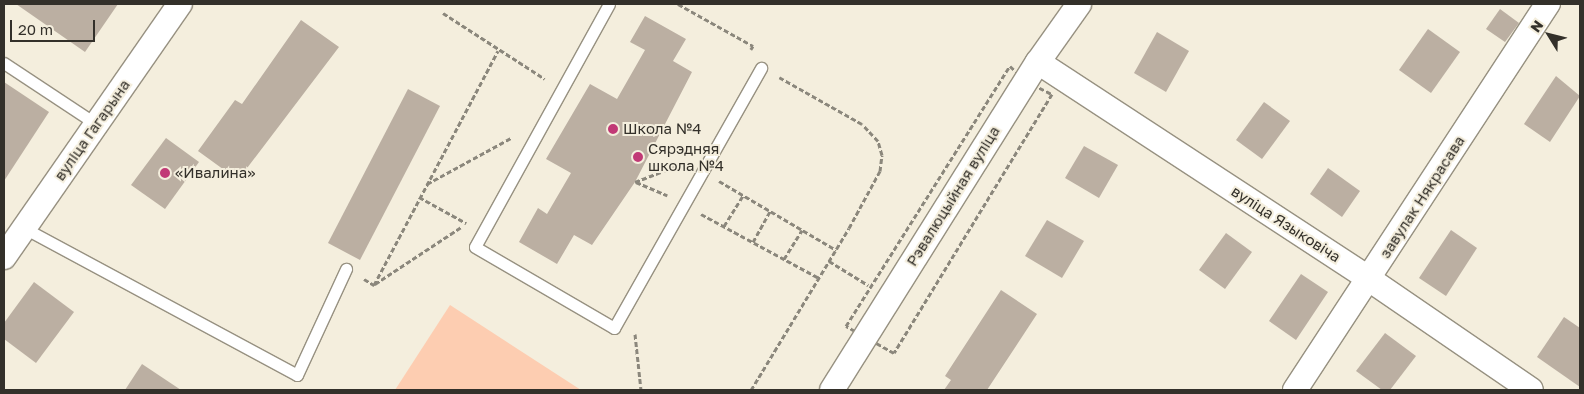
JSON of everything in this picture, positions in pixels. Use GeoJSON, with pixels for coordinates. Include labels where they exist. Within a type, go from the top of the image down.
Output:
{"type":"FeatureCollection","features":[{"type":"Feature","properties":{"kind":"street","name":"вуліца Гагарына"},"geometry":{"type":"LineString","coordinates":[[4,257],[180,4]]}},
{"type":"Feature","properties":{"kind":"street","name":"Рэвалюцыйная вуліца"},"geometry":{"type":"LineString","coordinates":[[832,390],[1038,62],[1079,4]]}},
{"type":"Feature","properties":{"kind":"street","name":"завулак Някрасава"},"geometry":{"type":"LineString","coordinates":[[1295,390],[1548,4]]}},
{"type":"Feature","properties":{"kind":"street","name":"вуліца Языковіча"},"geometry":{"type":"LineString","coordinates":[[1038,62],[1369,279],[1531,390]]}},
{"type":"Feature","properties":{"kind":"lane"},"geometry":{"type":"LineString","coordinates":[[609,4],[549,118],[475,247],[614,328],[762,68]]}},
{"type":"Feature","properties":{"kind":"lane"},"geometry":{"type":"LineString","coordinates":[[4,64],[96,124]]}},
{"type":"Feature","properties":{"kind":"lane"},"geometry":{"type":"LineString","coordinates":[[24,228],[297,375],[346,269]]}},
{"type":"Feature","properties":{"kind":"path"},"geometry":{"type":"LineString","coordinates":[[678,4],[753,46],[762,68],[862,124],[878,141],[882,155],[880,171],[836,250],[752,390]]}},
{"type":"Feature","properties":{"kind":"path"},"geometry":{"type":"LineString","coordinates":[[443,13],[498,51],[564,90]]}},
{"type":"Feature","properties":{"kind":"path"},"geometry":{"type":"LineString","coordinates":[[749,53],[753,46]]}},
{"type":"Feature","properties":{"kind":"path"},"geometry":{"type":"LineString","coordinates":[[374,284],[498,51]]}},
{"type":"Feature","properties":{"kind":"path"},"geometry":{"type":"LineString","coordinates":[[426,185],[549,118]]}},
{"type":"Feature","properties":{"kind":"path"},"geometry":{"type":"LineString","coordinates":[[685,169],[686,162],[635,182],[668,195],[819,278]]}},
{"type":"Feature","properties":{"kind":"path"},"geometry":{"type":"LineString","coordinates":[[703,172],[836,250]]}},
{"type":"Feature","properties":{"kind":"path"},"geometry":{"type":"LineString","coordinates":[[663,204],[673,188]]}},
{"type":"Feature","properties":{"kind":"path"},"geometry":{"type":"LineString","coordinates":[[724,226],[743,195]]}},
{"type":"Feature","properties":{"kind":"path"},"geometry":{"type":"LineString","coordinates":[[419,197],[466,223]]}},
{"type":"Feature","properties":{"kind":"path"},"geometry":{"type":"LineString","coordinates":[[374,284],[503,200]]}},
{"type":"Feature","properties":{"kind":"path"},"geometry":{"type":"LineString","coordinates":[[753,242],[770,211]]}},
{"type":"Feature","properties":{"kind":"path"},"geometry":{"type":"LineString","coordinates":[[784,259],[802,230]]}},
{"type":"Feature","properties":{"kind":"path"},"geometry":{"type":"LineString","coordinates":[[829,261],[869,285]]}},
{"type":"Feature","properties":{"kind":"path"},"geometry":{"type":"LineString","coordinates":[[346,269],[374,284]]}},
{"type":"Feature","properties":{"kind":"shaded area"},"geometry":{"type":"Polygon","coordinates":[[[450,305],[581,390],[395,390],[450,305]]]}},
{"type":"Feature","properties":{"kind":"building"},"geometry":{"type":"Polygon","coordinates":[[[16,4],[118,4],[85,52],[16,4]]]}},
{"type":"Feature","properties":{"kind":"building"},"geometry":{"type":"Polygon","coordinates":[[[1500,9],[1519,23],[1505,42],[1486,29],[1500,9]]]}},
{"type":"Feature","properties":{"kind":"building","name":"Школа №4"},"geometry":{"type":"Polygon","coordinates":[[[645,16],[686,39],[673,61],[692,72],[635,182],[592,245],[574,235],[557,264],[519,242],[538,208],[547,214],[571,173],[546,159],[590,84],[617,99],[645,50],[630,42],[645,16]]]}},
{"type":"Feature","properties":{"kind":"building"},"geometry":{"type":"Polygon","coordinates":[[[301,20],[339,47],[238,180],[198,151],[235,100],[242,104],[301,20]]]}},
{"type":"Feature","properties":{"kind":"building"},"geometry":{"type":"Polygon","coordinates":[[[1428,29],[1460,52],[1431,93],[1399,70],[1428,29]]]}},
{"type":"Feature","properties":{"kind":"building"},"geometry":{"type":"Polygon","coordinates":[[[1157,32],[1189,51],[1166,92],[1134,73],[1157,32]]]}},
{"type":"Feature","properties":{"kind":"building"},"geometry":{"type":"Polygon","coordinates":[[[1556,76],[1580,96],[1550,142],[1524,124],[1556,76]]]}},
{"type":"Feature","properties":{"kind":"building"},"geometry":{"type":"Polygon","coordinates":[[[4,82],[49,112],[4,181],[4,82]]]}},
{"type":"Feature","properties":{"kind":"building"},"geometry":{"type":"Polygon","coordinates":[[[408,89],[440,106],[360,260],[328,243],[408,89]]]}},
{"type":"Feature","properties":{"kind":"building"},"geometry":{"type":"Polygon","coordinates":[[[1264,102],[1290,121],[1262,159],[1236,140],[1264,102]]]}},
{"type":"Feature","properties":{"kind":"building","name":"«Ивалина»"},"geometry":{"type":"Polygon","coordinates":[[[166,138],[199,162],[165,209],[131,185],[166,138]]]}},
{"type":"Feature","properties":{"kind":"building"},"geometry":{"type":"Polygon","coordinates":[[[1084,146],[1118,165],[1099,198],[1065,178],[1084,146]]]}},
{"type":"Feature","properties":{"kind":"building"},"geometry":{"type":"Polygon","coordinates":[[[1328,168],[1360,191],[1342,217],[1310,194],[1328,168]]]}},
{"type":"Feature","properties":{"kind":"building"},"geometry":{"type":"Polygon","coordinates":[[[1047,220],[1084,241],[1062,278],[1025,256],[1047,220]]]}},
{"type":"Feature","properties":{"kind":"building"},"geometry":{"type":"Polygon","coordinates":[[[1451,230],[1477,248],[1446,296],[1419,278],[1451,230]]]}},
{"type":"Feature","properties":{"kind":"building"},"geometry":{"type":"Polygon","coordinates":[[[1226,233],[1252,252],[1225,289],[1199,270],[1226,233]]]}},
{"type":"Feature","properties":{"kind":"building"},"geometry":{"type":"Polygon","coordinates":[[[1301,274],[1328,292],[1296,340],[1269,321],[1301,274]]]}},
{"type":"Feature","properties":{"kind":"building"},"geometry":{"type":"Polygon","coordinates":[[[34,282],[74,312],[36,363],[4,339],[4,323],[34,282]]]}},
{"type":"Feature","properties":{"kind":"building"},"geometry":{"type":"Polygon","coordinates":[[[1001,290],[1037,314],[987,390],[944,390],[951,380],[945,376],[1001,290]]]}},
{"type":"Feature","properties":{"kind":"building"},"geometry":{"type":"Polygon","coordinates":[[[1564,317],[1580,328],[1580,387],[1537,357],[1564,317]]]}},
{"type":"Feature","properties":{"kind":"building"},"geometry":{"type":"Polygon","coordinates":[[[1385,333],[1416,356],[1390,390],[1382,390],[1356,371],[1385,333]]]}},
{"type":"Feature","properties":{"kind":"building"},"geometry":{"type":"Polygon","coordinates":[[[142,364],[181,390],[125,390],[142,364]]]}},
{"type":"Feature","properties":{"kind":"place","name":"Школа №4"},"geometry":{"type":"Point","coordinates":[613,129]}},
{"type":"Feature","properties":{"kind":"place","name":"Сярэдняя школа №4"},"geometry":{"type":"Point","coordinates":[638,157]}},
{"type":"Feature","properties":{"kind":"place","name":"«Ивалина»"},"geometry":{"type":"Point","coordinates":[165,173]}}]}
